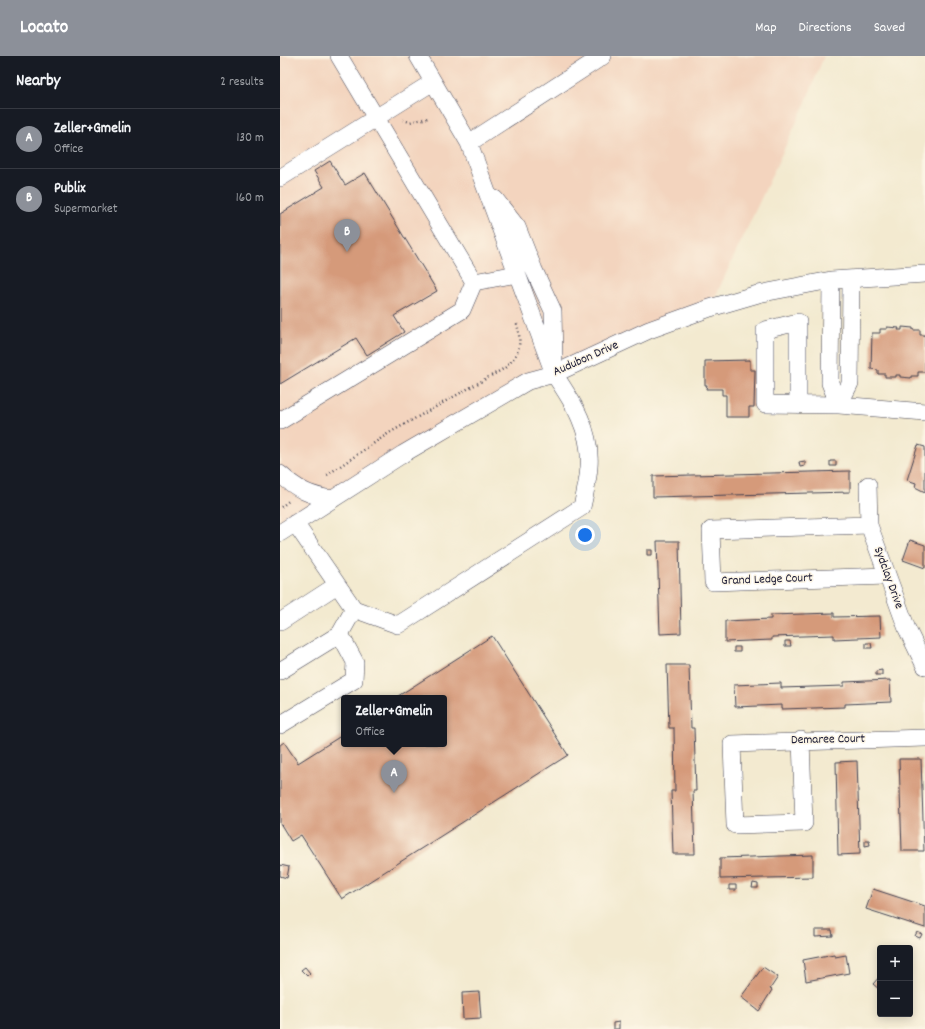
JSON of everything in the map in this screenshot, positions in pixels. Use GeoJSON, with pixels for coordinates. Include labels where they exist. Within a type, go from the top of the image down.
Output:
{"type":"FeatureCollection","features":[{"type":"Feature","properties":{"kind":"street"},"geometry":{"type":"LineString","coordinates":[[339,56],[474,282]]}},
{"type":"Feature","properties":{"kind":"street"},"geometry":{"type":"LineString","coordinates":[[295,523],[354,609],[398,625],[582,507],[589,466],[587,436],[575,405],[554,374],[469,143],[418,56]]}},
{"type":"Feature","properties":{"kind":"street"},"geometry":{"type":"LineString","coordinates":[[469,143],[604,56]]}},
{"type":"Feature","properties":{"kind":"street"},"geometry":{"type":"LineString","coordinates":[[280,178],[433,82]]}},
{"type":"Feature","properties":{"kind":"street"},"geometry":{"type":"LineString","coordinates":[[486,188],[517,227],[534,270],[553,311],[554,374]]}},
{"type":"Feature","properties":{"kind":"street"},"geometry":{"type":"LineString","coordinates":[[474,282],[517,274]]}},
{"type":"Feature","properties":{"kind":"street","name":"Audubon Drive"},"geometry":{"type":"LineString","coordinates":[[280,533],[403,454],[528,381],[554,374],[649,330],[710,308],[758,294],[831,280],[851,280],[925,274]]}},
{"type":"Feature","properties":{"kind":"street"},"geometry":{"type":"LineString","coordinates":[[831,280],[830,382],[839,405]]}},
{"type":"Feature","properties":{"kind":"street"},"geometry":{"type":"LineString","coordinates":[[839,405],[850,383],[851,280]]}},
{"type":"Feature","properties":{"kind":"street"},"geometry":{"type":"LineString","coordinates":[[280,421],[462,310],[474,282]]}},
{"type":"Feature","properties":{"kind":"street"},"geometry":{"type":"LineString","coordinates":[[798,405],[798,322],[764,330],[765,404],[798,405],[839,405],[925,412]]}},
{"type":"Feature","properties":{"kind":"street"},"geometry":{"type":"LineString","coordinates":[[280,474],[293,486],[313,496],[333,499]]}},
{"type":"Feature","properties":{"kind":"street","name":"Sydclay Drive"},"geometry":{"type":"LineString","coordinates":[[868,486],[869,525],[907,629],[925,666]]}},
{"type":"Feature","properties":{"kind":"street","name":"Grand Ledge Court"},"geometry":{"type":"LineString","coordinates":[[869,525],[711,530],[713,582],[887,576]]}},
{"type":"Feature","properties":{"kind":"street"},"geometry":{"type":"LineString","coordinates":[[280,622],[337,585]]}},
{"type":"Feature","properties":{"kind":"street"},"geometry":{"type":"LineString","coordinates":[[280,672],[340,634],[354,609]]}},
{"type":"Feature","properties":{"kind":"street"},"geometry":{"type":"LineString","coordinates":[[280,725],[354,680],[355,662],[340,634]]}},
{"type":"Feature","properties":{"kind":"street","name":"Demaree Court"},"geometry":{"type":"LineString","coordinates":[[801,740],[804,823],[735,825],[732,744],[801,740],[925,738]]}},
{"type":"Feature","properties":{"kind":"path"},"geometry":{"type":"LineString","coordinates":[[400,119],[410,122],[428,118]]}},
{"type":"Feature","properties":{"kind":"path"},"geometry":{"type":"LineString","coordinates":[[327,475],[389,433],[505,368],[516,357],[520,343],[515,319]]}},
{"type":"Feature","properties":{"kind":"shaded area"},"geometry":{"type":"Polygon","coordinates":[[[280,56],[824,56],[805,104],[710,308],[554,374],[280,533],[280,56]]]}},
{"type":"Feature","properties":{"kind":"building"},"geometry":{"type":"Polygon","coordinates":[[[330,161],[345,185],[365,173],[437,291],[394,316],[404,332],[367,355],[356,338],[280,384],[280,214],[324,187],[314,171],[330,161]]]}},
{"type":"Feature","properties":{"kind":"building"},"geometry":{"type":"Polygon","coordinates":[[[887,327],[899,328],[898,330],[902,330],[902,327],[913,328],[913,330],[920,330],[920,335],[925,335],[925,372],[918,372],[918,376],[911,376],[911,378],[900,377],[900,375],[896,375],[896,377],[885,377],[885,374],[878,374],[878,370],[871,369],[872,333],[880,333],[880,329],[887,329],[887,327]]]}},
{"type":"Feature","properties":{"kind":"building"},"geometry":{"type":"Polygon","coordinates":[[[750,360],[750,370],[755,370],[754,407],[749,407],[749,417],[726,417],[726,395],[722,395],[722,389],[706,389],[705,361],[750,360]]]}},
{"type":"Feature","properties":{"kind":"building"},"geometry":{"type":"Polygon","coordinates":[[[918,445],[925,447],[925,492],[915,487],[916,483],[907,480],[918,445]]]}},
{"type":"Feature","properties":{"kind":"building"},"geometry":{"type":"Polygon","coordinates":[[[805,461],[805,466],[800,467],[799,462],[805,461]]]}},
{"type":"Feature","properties":{"kind":"building"},"geometry":{"type":"Polygon","coordinates":[[[830,461],[836,461],[836,466],[830,466],[830,461]]]}},
{"type":"Feature","properties":{"kind":"building"},"geometry":{"type":"Polygon","coordinates":[[[850,471],[850,492],[653,497],[653,476],[850,471]]]}},
{"type":"Feature","properties":{"kind":"building"},"geometry":{"type":"Polygon","coordinates":[[[910,540],[925,545],[925,568],[903,560],[910,540]]]}},
{"type":"Feature","properties":{"kind":"building"},"geometry":{"type":"Polygon","coordinates":[[[657,541],[679,541],[681,633],[660,634],[657,541]]]}},
{"type":"Feature","properties":{"kind":"building"},"geometry":{"type":"Polygon","coordinates":[[[647,550],[652,550],[652,555],[647,555],[647,550]]]}},
{"type":"Feature","properties":{"kind":"building"},"geometry":{"type":"Polygon","coordinates":[[[834,613],[834,617],[880,616],[881,637],[834,639],[834,635],[772,637],[772,640],[725,642],[725,621],[771,619],[771,615],[834,613]]]}},
{"type":"Feature","properties":{"kind":"building"},"geometry":{"type":"Polygon","coordinates":[[[492,636],[568,755],[342,899],[301,835],[291,841],[280,823],[280,745],[284,742],[298,763],[341,736],[341,747],[447,747],[447,695],[400,695],[492,636]]]}},
{"type":"Feature","properties":{"kind":"building"},"geometry":{"type":"Polygon","coordinates":[[[785,641],[790,641],[791,646],[785,646],[785,641]]]}},
{"type":"Feature","properties":{"kind":"building"},"geometry":{"type":"Polygon","coordinates":[[[866,643],[871,643],[872,648],[866,648],[866,643]]]}},
{"type":"Feature","properties":{"kind":"building"},"geometry":{"type":"Polygon","coordinates":[[[734,647],[740,647],[740,652],[734,652],[734,647]]]}},
{"type":"Feature","properties":{"kind":"building"},"geometry":{"type":"Polygon","coordinates":[[[667,665],[689,665],[691,728],[694,728],[696,791],[693,791],[695,854],[673,854],[671,791],[675,791],[674,728],[669,728],[667,665]]]}},
{"type":"Feature","properties":{"kind":"building"},"geometry":{"type":"Polygon","coordinates":[[[882,670],[882,675],[876,675],[876,671],[882,670]]]}},
{"type":"Feature","properties":{"kind":"building"},"geometry":{"type":"Polygon","coordinates":[[[890,680],[891,702],[845,704],[845,707],[782,709],[782,705],[735,707],[734,685],[781,683],[781,688],[844,686],[844,682],[890,680]]]}},
{"type":"Feature","properties":{"kind":"building"},"geometry":{"type":"Polygon","coordinates":[[[899,759],[921,759],[924,851],[902,851],[899,759]]]}},
{"type":"Feature","properties":{"kind":"building"},"geometry":{"type":"Polygon","coordinates":[[[857,761],[860,854],[838,855],[836,762],[857,761]]]}},
{"type":"Feature","properties":{"kind":"building"},"geometry":{"type":"Polygon","coordinates":[[[865,840],[869,840],[870,845],[865,846],[865,840]]]}},
{"type":"Feature","properties":{"kind":"building"},"geometry":{"type":"Polygon","coordinates":[[[813,855],[813,877],[720,879],[720,858],[813,855]]]}},
{"type":"Feature","properties":{"kind":"building"},"geometry":{"type":"Polygon","coordinates":[[[280,865],[289,867],[287,878],[280,876],[280,865]]]}},
{"type":"Feature","properties":{"kind":"building"},"geometry":{"type":"Polygon","coordinates":[[[753,883],[758,884],[758,888],[752,888],[753,883]]]}},
{"type":"Feature","properties":{"kind":"building"},"geometry":{"type":"Polygon","coordinates":[[[729,885],[736,885],[736,890],[729,890],[729,885]]]}},
{"type":"Feature","properties":{"kind":"building"},"geometry":{"type":"Polygon","coordinates":[[[873,889],[925,906],[925,928],[866,909],[873,889]]]}},
{"type":"Feature","properties":{"kind":"building"},"geometry":{"type":"Polygon","coordinates":[[[815,930],[832,930],[833,936],[815,937],[815,930]]]}},
{"type":"Feature","properties":{"kind":"building"},"geometry":{"type":"Polygon","coordinates":[[[917,932],[922,934],[920,938],[915,936],[917,932]]]}},
{"type":"Feature","properties":{"kind":"building"},"geometry":{"type":"Polygon","coordinates":[[[834,954],[835,957],[846,955],[849,973],[806,981],[803,960],[834,954]]]}},
{"type":"Feature","properties":{"kind":"building"},"geometry":{"type":"Polygon","coordinates":[[[305,967],[310,973],[307,976],[301,970],[305,967]]]}},
{"type":"Feature","properties":{"kind":"building"},"geometry":{"type":"Polygon","coordinates":[[[763,967],[778,977],[759,1011],[741,997],[763,967]]]}},
{"type":"Feature","properties":{"kind":"building"},"geometry":{"type":"Polygon","coordinates":[[[877,979],[877,987],[873,984],[877,979]]]}},
{"type":"Feature","properties":{"kind":"building"},"geometry":{"type":"Polygon","coordinates":[[[479,992],[481,1018],[463,1019],[462,993],[479,992]]]}},
{"type":"Feature","properties":{"kind":"building"},"geometry":{"type":"Polygon","coordinates":[[[619,1022],[619,1029],[613,1029],[613,1023],[619,1022]]]}},
{"type":"Feature","properties":{"kind":"place","name":"Publix"},"geometry":{"type":"Point","coordinates":[347,252]}},
{"type":"Feature","properties":{"kind":"place","name":"Zeller+Gmelin"},"geometry":{"type":"Point","coordinates":[394,793]}}]}
